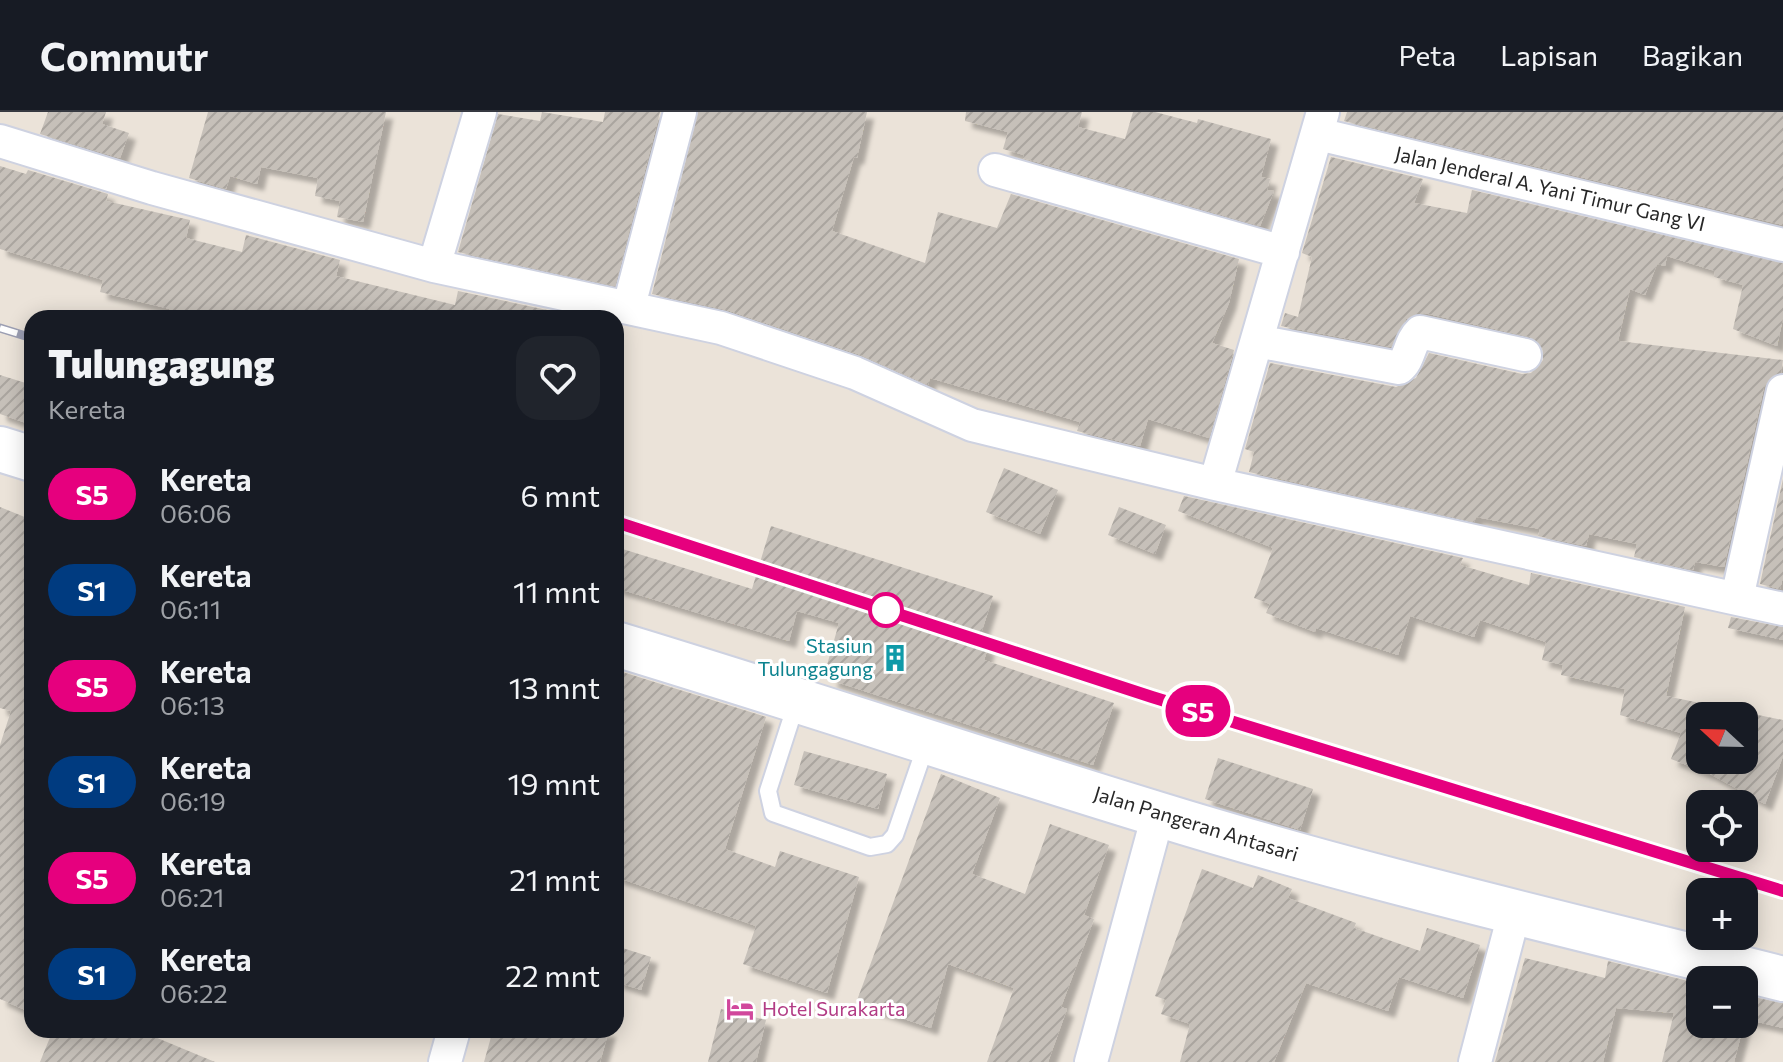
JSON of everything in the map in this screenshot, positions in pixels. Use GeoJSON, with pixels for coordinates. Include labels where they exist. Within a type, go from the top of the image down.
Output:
{"type":"FeatureCollection","features":[{"type":"Feature","properties":{"kind":"main road"},"geometry":{"type":"LineString","coordinates":[[0,449],[24,456]]}},
{"type":"Feature","properties":{"kind":"main road","name":"Jalan Pangeran Antasari"},"geometry":{"type":"LineString","coordinates":[[624,646],[1158,815],[1514,914],[1783,979]]}},
{"type":"Feature","properties":{"kind":"street"},"geometry":{"type":"LineString","coordinates":[[434,266],[480,112]]}},
{"type":"Feature","properties":{"kind":"street"},"geometry":{"type":"LineString","coordinates":[[629,306],[680,112]]}},
{"type":"Feature","properties":{"kind":"street"},"geometry":{"type":"LineString","coordinates":[[1215,484],[1320,123]]}},
{"type":"Feature","properties":{"kind":"street","name":"Jalan Jenderal A. Yani Timur Gang VI"},"geometry":{"type":"LineString","coordinates":[[1320,123],[1783,245]]}},
{"type":"Feature","properties":{"kind":"street"},"geometry":{"type":"LineString","coordinates":[[0,141],[152,188],[434,266],[721,328],[855,373],[972,425],[1215,484],[1783,609]]}},
{"type":"Feature","properties":{"kind":"street"},"geometry":{"type":"LineString","coordinates":[[995,170],[1283,252]]}},
{"type":"Feature","properties":{"kind":"street"},"geometry":{"type":"LineString","coordinates":[[1257,341],[1399,368],[1420,332],[1525,355]]}},
{"type":"Feature","properties":{"kind":"street"},"geometry":{"type":"LineString","coordinates":[[1737,598],[1783,391]]}},
{"type":"Feature","properties":{"kind":"street"},"geometry":{"type":"LineString","coordinates":[[1091,1062],[1158,815]]}},
{"type":"Feature","properties":{"kind":"street"},"geometry":{"type":"LineString","coordinates":[[1475,1062],[1514,914]]}},
{"type":"Feature","properties":{"kind":"street"},"geometry":{"type":"LineString","coordinates":[[445,1062],[452,1038]]}},
{"type":"Feature","properties":{"kind":"lane"},"geometry":{"type":"LineString","coordinates":[[798,699],[768,791],[768,804],[773,813],[870,847],[887,844],[895,835],[927,740]]}},
{"type":"Feature","properties":{"kind":"building"},"geometry":{"type":"Polygon","coordinates":[[[48,112],[106,112],[102,124],[129,133],[120,158],[40,134],[48,112]]]}},
{"type":"Feature","properties":{"kind":"building"},"geometry":{"type":"Polygon","coordinates":[[[208,112],[386,112],[363,222],[337,217],[340,201],[315,196],[318,178],[261,167],[257,184],[230,176],[226,189],[189,178],[208,112]]]}},
{"type":"Feature","properties":{"kind":"building"},"geometry":{"type":"Polygon","coordinates":[[[542,112],[603,122],[605,112],[660,112],[615,286],[458,252],[498,114],[540,121],[542,112]]]}},
{"type":"Feature","properties":{"kind":"building"},"geometry":{"type":"Polygon","coordinates":[[[698,112],[867,112],[857,158],[854,157],[832,231],[925,263],[938,212],[997,228],[1011,194],[1239,259],[1229,303],[1212,343],[1234,350],[1209,438],[1148,419],[1140,446],[1077,431],[1080,422],[930,378],[928,385],[861,355],[727,310],[652,294],[698,112]]]}},
{"type":"Feature","properties":{"kind":"building"},"geometry":{"type":"Polygon","coordinates":[[[966,112],[1082,112],[1078,127],[1125,139],[1133,112],[1155,112],[1197,123],[1198,119],[1271,139],[1261,177],[1270,179],[1267,190],[1274,191],[1260,226],[1023,158],[1024,155],[1003,149],[1008,132],[965,121],[966,112]]]}},
{"type":"Feature","properties":{"kind":"building"},"geometry":{"type":"Polygon","coordinates":[[[1347,112],[1783,112],[1783,225],[1344,121],[1347,112]]]}},
{"type":"Feature","properties":{"kind":"building"},"geometry":{"type":"Polygon","coordinates":[[[1331,157],[1423,179],[1414,203],[1467,213],[1472,190],[1783,263],[1783,318],[1777,346],[1733,329],[1743,285],[1714,277],[1715,271],[1667,256],[1665,266],[1657,264],[1645,295],[1630,289],[1618,341],[1783,360],[1781,373],[1770,378],[1764,387],[1724,567],[1695,562],[1693,570],[1634,557],[1637,544],[1589,534],[1586,546],[1538,536],[1540,529],[1476,517],[1474,522],[1249,472],[1254,452],[1245,449],[1270,363],[1396,387],[1416,378],[1429,353],[1522,374],[1531,373],[1543,360],[1543,349],[1530,337],[1424,313],[1406,319],[1391,347],[1281,326],[1285,313],[1298,317],[1312,257],[1302,253],[1331,157]]]}},
{"type":"Feature","properties":{"kind":"building"},"geometry":{"type":"Polygon","coordinates":[[[0,166],[26,174],[28,170],[108,194],[106,201],[190,220],[186,238],[242,252],[246,235],[340,260],[336,276],[455,305],[458,291],[547,310],[170,310],[100,292],[103,280],[0,249],[0,166]]]}},
{"type":"Feature","properties":{"kind":"building"},"geometry":{"type":"Polygon","coordinates":[[[0,375],[24,382],[24,422],[0,414],[0,375]]]}},
{"type":"Feature","properties":{"kind":"building"},"geometry":{"type":"Polygon","coordinates":[[[1004,468],[1058,490],[1040,534],[986,512],[1004,468]]]}},
{"type":"Feature","properties":{"kind":"building"},"geometry":{"type":"Polygon","coordinates":[[[1783,479],[1783,577],[1780,589],[1760,584],[1783,479]]]}},
{"type":"Feature","properties":{"kind":"building"},"geometry":{"type":"Polygon","coordinates":[[[1184,496],[1463,558],[1460,565],[1529,585],[1531,573],[1685,607],[1666,696],[1695,702],[1686,702],[1686,765],[1671,759],[1681,733],[1620,715],[1625,689],[1561,675],[1563,665],[1542,660],[1546,642],[1480,620],[1474,637],[1410,616],[1398,655],[1316,628],[1315,632],[1266,613],[1270,604],[1254,598],[1273,548],[1178,511],[1184,496]]]}},
{"type":"Feature","properties":{"kind":"building"},"geometry":{"type":"Polygon","coordinates":[[[0,507],[24,517],[24,1010],[0,999],[0,745],[11,711],[0,708],[0,507]]]}},
{"type":"Feature","properties":{"kind":"building"},"geometry":{"type":"Polygon","coordinates":[[[1119,507],[1166,525],[1155,554],[1108,535],[1119,507]]]}},
{"type":"Feature","properties":{"kind":"building"},"geometry":{"type":"Polygon","coordinates":[[[771,526],[993,596],[978,643],[988,648],[984,660],[1114,703],[1093,765],[830,680],[835,668],[827,665],[839,623],[797,611],[789,641],[624,590],[624,549],[752,589],[771,526]]]}},
{"type":"Feature","properties":{"kind":"building"},"geometry":{"type":"Polygon","coordinates":[[[1731,617],[1783,627],[1783,640],[1728,628],[1731,617]]]}},
{"type":"Feature","properties":{"kind":"building"},"geometry":{"type":"Polygon","coordinates":[[[624,673],[766,717],[725,849],[775,867],[780,851],[859,877],[827,993],[743,964],[756,926],[624,880],[624,673]]]}},
{"type":"Feature","properties":{"kind":"building"},"geometry":{"type":"Polygon","coordinates":[[[1758,715],[1783,720],[1783,756],[1765,804],[1758,800],[1758,790],[1739,790],[1710,774],[1758,774],[1758,715]]]}},
{"type":"Feature","properties":{"kind":"building"},"geometry":{"type":"Polygon","coordinates":[[[804,751],[887,774],[878,809],[794,785],[804,751]]]}},
{"type":"Feature","properties":{"kind":"building"},"geometry":{"type":"Polygon","coordinates":[[[1218,758],[1313,789],[1300,830],[1205,799],[1218,758]]]}},
{"type":"Feature","properties":{"kind":"building"},"geometry":{"type":"Polygon","coordinates":[[[941,774],[1000,798],[972,874],[1025,894],[1050,824],[1109,845],[1084,915],[1094,919],[1061,1007],[1067,1009],[1048,1062],[987,1062],[1014,988],[948,964],[931,1028],[856,1003],[941,774]]]}},
{"type":"Feature","properties":{"kind":"building"},"geometry":{"type":"Polygon","coordinates":[[[1202,869],[1253,888],[1258,875],[1292,889],[1288,898],[1356,923],[1354,928],[1420,951],[1427,928],[1480,945],[1463,998],[1399,977],[1388,1011],[1306,983],[1274,1062],[1180,1062],[1190,1024],[1161,1014],[1166,1000],[1155,996],[1202,869]]]}},
{"type":"Feature","properties":{"kind":"building"},"geometry":{"type":"Polygon","coordinates":[[[624,949],[651,957],[641,990],[624,985],[624,949]]]}},
{"type":"Feature","properties":{"kind":"building"},"geometry":{"type":"Polygon","coordinates":[[[1525,958],[1605,978],[1608,961],[1686,980],[1686,1038],[1740,1038],[1734,1062],[1662,1062],[1674,1013],[1616,1008],[1603,1062],[1495,1062],[1525,958]]]}},
{"type":"Feature","properties":{"kind":"building"},"geometry":{"type":"Polygon","coordinates":[[[1758,998],[1783,1003],[1783,1028],[1758,1022],[1758,998]]]}},
{"type":"Feature","properties":{"kind":"building"},"geometry":{"type":"Polygon","coordinates":[[[721,1009],[766,1020],[756,1062],[708,1062],[721,1009]]]}},
{"type":"Feature","properties":{"kind":"building"},"geometry":{"type":"Polygon","coordinates":[[[50,1038],[157,1038],[215,1062],[40,1062],[50,1038]]]}},
{"type":"Feature","properties":{"kind":"building"},"geometry":{"type":"Polygon","coordinates":[[[491,1038],[607,1038],[600,1062],[484,1062],[491,1038]]]}},
{"type":"Feature","properties":{"kind":"railway"},"geometry":{"type":"LineString","coordinates":[[0,328],[24,336]]}},
{"type":"Feature","properties":{"kind":"railway"},"geometry":{"type":"LineString","coordinates":[[624,525],[750,565]]}},
{"type":"Feature","properties":{"kind":"railway"},"geometry":{"type":"LineString","coordinates":[[983,641],[1783,891]]}},
{"type":"Feature","properties":{"kind":"train","name":"S5"},"geometry":{"type":"LineString","coordinates":[[624,525],[1152,697],[1783,891]]}},
{"type":"Feature","properties":{"kind":"place","name":"Stasiun Tulungagung"},"geometry":{"type":"Point","coordinates":[895,658]}},
{"type":"Feature","properties":{"kind":"place","name":"Hotel Surakarta"},"geometry":{"type":"Point","coordinates":[740,1009]}}]}
